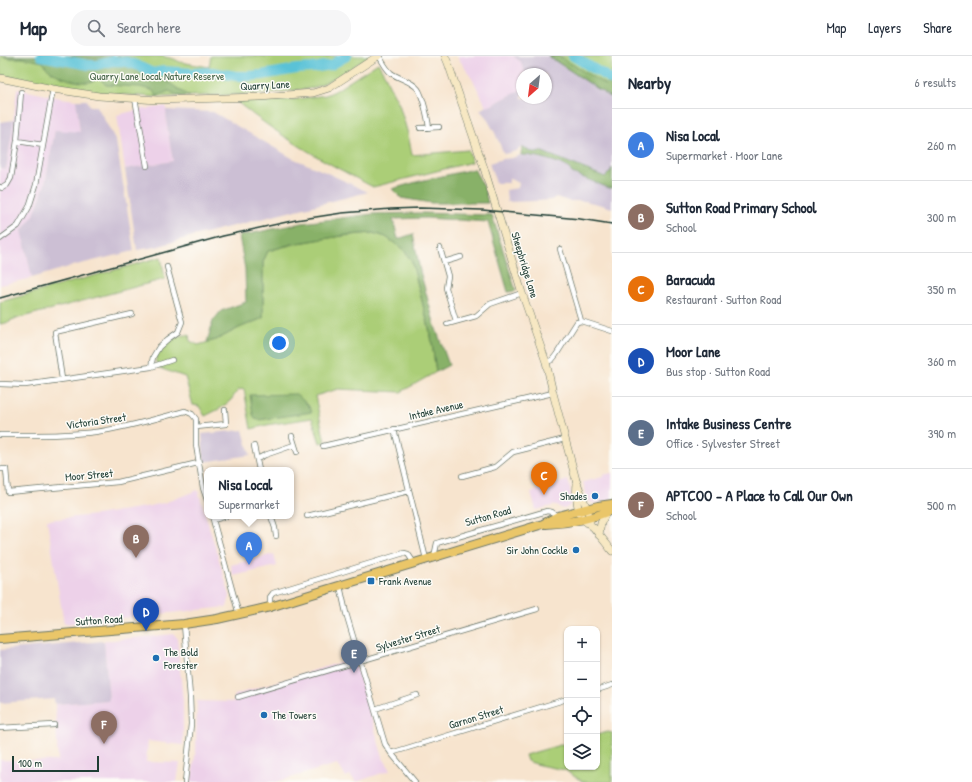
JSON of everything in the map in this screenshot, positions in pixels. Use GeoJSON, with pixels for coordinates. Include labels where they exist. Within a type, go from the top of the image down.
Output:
{"type":"FeatureCollection","features":[{"type":"Feature","properties":{"kind":"highway","name":"Sutton Road"},"geometry":{"type":"LineString","coordinates":[[0,639],[184,624],[239,615],[559,520],[583,510],[612,504]]}},
{"type":"Feature","properties":{"kind":"highway","name":"Sutton Road"},"geometry":{"type":"LineString","coordinates":[[559,520],[587,520],[609,512]]}},
{"type":"Feature","properties":{"kind":"street","name":"Quarry Lane"},"geometry":{"type":"LineString","coordinates":[[0,78],[53,89],[99,96],[157,100],[242,98],[313,93],[329,88],[378,56]]}},
{"type":"Feature","properties":{"kind":"street"},"geometry":{"type":"LineString","coordinates":[[378,56],[392,74],[418,89],[428,120],[429,128]]}},
{"type":"Feature","properties":{"kind":"street","name":"Sheepbridge Lane"},"geometry":{"type":"LineString","coordinates":[[445,56],[487,175],[522,293],[546,362],[577,483],[576,494],[587,520],[612,551]]}},
{"type":"Feature","properties":{"kind":"street"},"geometry":{"type":"LineString","coordinates":[[0,239],[18,226],[29,207],[36,185],[53,89]]}},
{"type":"Feature","properties":{"kind":"street"},"geometry":{"type":"LineString","coordinates":[[0,187],[2,188],[7,185],[11,178],[18,141],[21,92]]}},
{"type":"Feature","properties":{"kind":"street"},"geometry":{"type":"LineString","coordinates":[[135,98],[147,166]]}},
{"type":"Feature","properties":{"kind":"street"},"geometry":{"type":"LineString","coordinates":[[420,128],[439,127]]}},
{"type":"Feature","properties":{"kind":"street"},"geometry":{"type":"LineString","coordinates":[[18,141],[43,146]]}},
{"type":"Feature","properties":{"kind":"street"},"geometry":{"type":"LineString","coordinates":[[440,248],[448,276],[446,288],[456,322]]}},
{"type":"Feature","properties":{"kind":"street"},"geometry":{"type":"LineString","coordinates":[[560,249],[581,321]]}},
{"type":"Feature","properties":{"kind":"street"},"geometry":{"type":"LineString","coordinates":[[444,262],[461,257]]}},
{"type":"Feature","properties":{"kind":"street"},"geometry":{"type":"LineString","coordinates":[[151,367],[153,356],[159,347],[178,332],[182,322],[167,266]]}},
{"type":"Feature","properties":{"kind":"street"},"geometry":{"type":"LineString","coordinates":[[447,324],[476,316],[490,304],[522,293]]}},
{"type":"Feature","properties":{"kind":"street"},"geometry":{"type":"LineString","coordinates":[[62,379],[55,332],[132,314]]}},
{"type":"Feature","properties":{"kind":"street"},"geometry":{"type":"LineString","coordinates":[[581,321],[612,331]]}},
{"type":"Feature","properties":{"kind":"street"},"geometry":{"type":"LineString","coordinates":[[546,362],[552,360],[578,322],[581,321]]}},
{"type":"Feature","properties":{"kind":"street"},"geometry":{"type":"LineString","coordinates":[[0,384],[25,385],[151,367],[172,360]]}},
{"type":"Feature","properties":{"kind":"street","name":"Intake Avenue"},"geometry":{"type":"LineString","coordinates":[[323,446],[553,393]]}},
{"type":"Feature","properties":{"kind":"street"},"geometry":{"type":"LineString","coordinates":[[204,491],[198,463],[196,427],[226,424],[225,410]]}},
{"type":"Feature","properties":{"kind":"street","name":"Victoria Street"},"geometry":{"type":"LineString","coordinates":[[0,435],[59,435],[95,432],[120,428],[184,411],[192,414],[196,419],[196,427]]}},
{"type":"Feature","properties":{"kind":"street"},"geometry":{"type":"LineString","coordinates":[[394,430],[409,491],[430,558]]}},
{"type":"Feature","properties":{"kind":"street"},"geometry":{"type":"LineString","coordinates":[[292,436],[297,452]]}},
{"type":"Feature","properties":{"kind":"street"},"geometry":{"type":"LineString","coordinates":[[462,476],[496,467],[514,452],[565,439]]}},
{"type":"Feature","properties":{"kind":"street"},"geometry":{"type":"LineString","coordinates":[[257,459],[265,454],[294,445]]}},
{"type":"Feature","properties":{"kind":"street"},"geometry":{"type":"LineString","coordinates":[[254,446],[258,467]]}},
{"type":"Feature","properties":{"kind":"street","name":"Moor Street"},"geometry":{"type":"LineString","coordinates":[[0,469],[6,469],[8,492],[118,482],[198,463]]}},
{"type":"Feature","properties":{"kind":"street"},"geometry":{"type":"LineString","coordinates":[[307,516],[409,491]]}},
{"type":"Feature","properties":{"kind":"street","name":"Sutton Road"},"geometry":{"type":"LineString","coordinates":[[430,558],[437,543],[440,542],[547,511],[552,512],[559,520]]}},
{"type":"Feature","properties":{"kind":"street"},"geometry":{"type":"LineString","coordinates":[[599,535],[601,523],[609,512]]}},
{"type":"Feature","properties":{"kind":"street"},"geometry":{"type":"LineString","coordinates":[[213,519],[239,615]]}},
{"type":"Feature","properties":{"kind":"street"},"geometry":{"type":"LineString","coordinates":[[272,519],[276,536]]}},
{"type":"Feature","properties":{"kind":"street"},"geometry":{"type":"LineString","coordinates":[[275,528],[280,524]]}},
{"type":"Feature","properties":{"kind":"street"},"geometry":{"type":"LineString","coordinates":[[270,607],[270,597],[273,593],[404,553],[408,554],[414,563]]}},
{"type":"Feature","properties":{"kind":"street"},"geometry":{"type":"LineString","coordinates":[[340,586],[346,613],[385,744],[415,782]]}},
{"type":"Feature","properties":{"kind":"street","name":"Sylvester Street"},"geometry":{"type":"LineString","coordinates":[[238,697],[537,609]]}},
{"type":"Feature","properties":{"kind":"street"},"geometry":{"type":"LineString","coordinates":[[184,624],[191,724],[185,782]]}},
{"type":"Feature","properties":{"kind":"street"},"geometry":{"type":"LineString","coordinates":[[600,689],[612,685]]}},
{"type":"Feature","properties":{"kind":"street"},"geometry":{"type":"LineString","coordinates":[[375,709],[417,695]]}},
{"type":"Feature","properties":{"kind":"street","name":"Garnon Street"},"geometry":{"type":"LineString","coordinates":[[391,753],[564,700]]}},
{"type":"Feature","properties":{"kind":"street"},"geometry":{"type":"LineString","coordinates":[[0,728],[54,726]]}},
{"type":"Feature","properties":{"kind":"shaded area"},"geometry":{"type":"Polygon","coordinates":[[[457,56],[513,56],[521,62],[523,68],[516,68],[516,92],[490,106],[486,106],[474,82],[457,56]]]}},
{"type":"Feature","properties":{"kind":"shaded area"},"geometry":{"type":"Polygon","coordinates":[[[513,56],[548,56],[612,98],[612,168],[605,177],[540,151],[540,153],[534,153],[522,147],[516,151],[504,154],[495,133],[486,117],[480,110],[516,92],[516,104],[552,104],[552,68],[523,68],[521,62],[513,56]]]}},
{"type":"Feature","properties":{"kind":"shaded area"},"geometry":{"type":"Polygon","coordinates":[[[17,89],[76,100],[80,133],[55,130],[45,184],[34,215],[22,230],[32,278],[0,285],[0,168],[6,169],[17,89]]]}},
{"type":"Feature","properties":{"kind":"shaded area"},"geometry":{"type":"Polygon","coordinates":[[[76,100],[87,100],[90,106],[97,106],[116,141],[134,251],[72,266],[32,278],[22,230],[34,215],[45,184],[55,130],[80,132],[76,100]]]}},
{"type":"Feature","properties":{"kind":"shaded area"},"geometry":{"type":"Polygon","coordinates":[[[166,106],[167,126],[173,161],[125,169],[117,115],[141,109],[166,106]]]}},
{"type":"Feature","properties":{"kind":"shaded area"},"geometry":{"type":"Polygon","coordinates":[[[166,110],[213,112],[292,158],[368,192],[193,236],[156,247],[137,250],[125,169],[173,161],[166,110]]]}},
{"type":"Feature","properties":{"kind":"shaded area"},"geometry":{"type":"Polygon","coordinates":[[[14,120],[6,169],[0,168],[0,122],[14,120]]]}},
{"type":"Feature","properties":{"kind":"shaded area"},"geometry":{"type":"Polygon","coordinates":[[[525,154],[563,164],[609,188],[612,188],[612,208],[585,201],[568,201],[556,197],[551,200],[507,202],[506,190],[518,188],[519,183],[509,178],[509,183],[496,183],[489,163],[525,154]]]}},
{"type":"Feature","properties":{"kind":"shaded area"},"geometry":{"type":"Polygon","coordinates":[[[243,430],[250,455],[204,462],[202,434],[243,430]]]}},
{"type":"Feature","properties":{"kind":"shaded area"},"geometry":{"type":"Polygon","coordinates":[[[612,473],[612,499],[595,504],[588,501],[583,482],[612,473]]]}},
{"type":"Feature","properties":{"kind":"shaded area"},"geometry":{"type":"Polygon","coordinates":[[[568,480],[572,503],[568,507],[564,509],[556,505],[536,510],[531,492],[568,480]]]}},
{"type":"Feature","properties":{"kind":"shaded area"},"geometry":{"type":"Polygon","coordinates":[[[198,490],[204,510],[204,519],[207,519],[230,596],[227,607],[64,624],[47,520],[96,515],[164,503],[198,490]]]}},
{"type":"Feature","properties":{"kind":"shaded area"},"geometry":{"type":"Polygon","coordinates":[[[274,554],[277,566],[233,576],[231,565],[274,554]]]}},
{"type":"Feature","properties":{"kind":"shaded area"},"geometry":{"type":"Polygon","coordinates":[[[174,634],[177,638],[183,701],[183,745],[148,741],[146,762],[180,763],[177,782],[0,782],[0,760],[58,761],[55,704],[109,700],[104,641],[174,634]]]}},
{"type":"Feature","properties":{"kind":"shaded area"},"geometry":{"type":"Polygon","coordinates":[[[104,641],[109,700],[55,704],[54,699],[0,703],[0,650],[104,641]]]}},
{"type":"Feature","properties":{"kind":"shaded area"},"geometry":{"type":"Polygon","coordinates":[[[354,658],[383,758],[391,770],[356,782],[350,775],[346,777],[337,764],[276,782],[191,782],[196,750],[197,701],[233,702],[235,695],[354,658]]]}},
{"type":"Feature","properties":{"kind":"green space","name":"Quarry Lane Local Nature Reserve"},"geometry":{"type":"Polygon","coordinates":[[[0,56],[161,56],[180,62],[209,67],[211,56],[369,56],[335,78],[314,88],[263,94],[157,97],[98,93],[57,87],[0,75],[0,56]]]}},
{"type":"Feature","properties":{"kind":"green space"},"geometry":{"type":"Polygon","coordinates":[[[2,56],[119,56],[120,59],[86,59],[82,66],[88,69],[122,63],[168,82],[190,97],[179,96],[169,91],[157,96],[152,90],[140,87],[106,85],[99,78],[88,82],[74,81],[54,73],[47,68],[43,62],[2,56]]]}},
{"type":"Feature","properties":{"kind":"green space"},"geometry":{"type":"Polygon","coordinates":[[[548,56],[612,56],[612,98],[548,56]]]}},
{"type":"Feature","properties":{"kind":"green space"},"geometry":{"type":"Polygon","coordinates":[[[548,56],[559,56],[606,85],[611,82],[612,98],[548,56]]]}},
{"type":"Feature","properties":{"kind":"green space"},"geometry":{"type":"Polygon","coordinates":[[[378,63],[399,104],[408,134],[412,155],[468,150],[472,162],[373,187],[302,148],[268,126],[236,101],[290,100],[326,95],[335,91],[378,63]]]}},
{"type":"Feature","properties":{"kind":"green space"},"geometry":{"type":"Polygon","coordinates":[[[522,147],[528,149],[528,151],[539,153],[540,151],[605,177],[612,168],[612,188],[572,173],[569,168],[559,163],[538,157],[521,155],[522,147]]]}},
{"type":"Feature","properties":{"kind":"green space"},"geometry":{"type":"Polygon","coordinates":[[[474,169],[484,187],[488,203],[431,203],[401,198],[392,189],[420,181],[474,169]]]}},
{"type":"Feature","properties":{"kind":"green space"},"geometry":{"type":"Polygon","coordinates":[[[421,213],[492,215],[516,291],[508,292],[488,222],[426,218],[393,219],[398,239],[413,234],[420,271],[435,326],[449,365],[436,372],[431,336],[412,262],[404,250],[386,237],[373,233],[348,235],[292,244],[268,251],[263,262],[263,318],[216,340],[207,342],[213,321],[221,311],[246,302],[245,269],[239,236],[302,223],[373,214],[421,213]]]}},
{"type":"Feature","properties":{"kind":"green space"},"geometry":{"type":"Polygon","coordinates":[[[373,233],[386,237],[404,250],[412,262],[431,336],[436,372],[401,392],[338,389],[315,396],[325,442],[320,443],[312,418],[251,429],[244,389],[238,390],[231,400],[221,408],[205,416],[199,406],[193,405],[185,377],[159,368],[156,358],[160,350],[167,343],[182,335],[189,335],[190,341],[198,345],[216,340],[263,318],[263,262],[268,251],[320,239],[373,233]]]}},
{"type":"Feature","properties":{"kind":"green space"},"geometry":{"type":"Polygon","coordinates":[[[161,257],[165,279],[0,324],[0,302],[161,257]]]}},
{"type":"Feature","properties":{"kind":"green space"},"geometry":{"type":"Polygon","coordinates":[[[296,394],[308,405],[312,412],[259,420],[255,419],[250,395],[296,394]]]}},
{"type":"Feature","properties":{"kind":"green space"},"geometry":{"type":"Polygon","coordinates":[[[608,732],[612,733],[612,782],[583,782],[565,770],[600,770],[600,734],[608,732]]]}},
{"type":"Feature","properties":{"kind":"green space"},"geometry":{"type":"Polygon","coordinates":[[[564,744],[564,770],[527,761],[525,755],[564,744]]]}},
{"type":"Feature","properties":{"kind":"waterway"},"geometry":{"type":"LineString","coordinates":[[41,56],[89,65],[97,65],[113,61],[127,62],[153,73],[164,71],[193,73],[212,72],[236,76],[262,75],[331,65],[347,56]]}},
{"type":"Feature","properties":{"kind":"waterway"},"geometry":{"type":"LineString","coordinates":[[573,56],[612,80]]}},
{"type":"Feature","properties":{"kind":"railway"},"geometry":{"type":"LineString","coordinates":[[0,298],[223,236],[296,220],[342,213],[420,208],[482,210],[580,219],[612,224]]}},
{"type":"Feature","properties":{"kind":"place","name":"Baracuda"},"geometry":{"type":"Point","coordinates":[544,495]}},
{"type":"Feature","properties":{"kind":"place","name":"Shades"},"geometry":{"type":"Point","coordinates":[595,496]}},
{"type":"Feature","properties":{"kind":"place","name":"Sir John Cockle"},"geometry":{"type":"Point","coordinates":[576,550]}},
{"type":"Feature","properties":{"kind":"place","name":"Sutton Road Primary School"},"geometry":{"type":"Point","coordinates":[136,558]}},
{"type":"Feature","properties":{"kind":"place","name":"Nisa Local"},"geometry":{"type":"Point","coordinates":[249,565]}},
{"type":"Feature","properties":{"kind":"place","name":"Frank Avenue"},"geometry":{"type":"Point","coordinates":[371,581]}},
{"type":"Feature","properties":{"kind":"place","name":"Moor Lane"},"geometry":{"type":"Point","coordinates":[146,631]}},
{"type":"Feature","properties":{"kind":"place","name":"The Bold Forester"},"geometry":{"type":"Point","coordinates":[156,658]}},
{"type":"Feature","properties":{"kind":"place","name":"Intake Business Centre"},"geometry":{"type":"Point","coordinates":[354,673]}},
{"type":"Feature","properties":{"kind":"place","name":"The Towers"},"geometry":{"type":"Point","coordinates":[264,715]}},
{"type":"Feature","properties":{"kind":"place","name":"APTCOO - A Place to Call Our Own"},"geometry":{"type":"Point","coordinates":[104,744]}}]}
